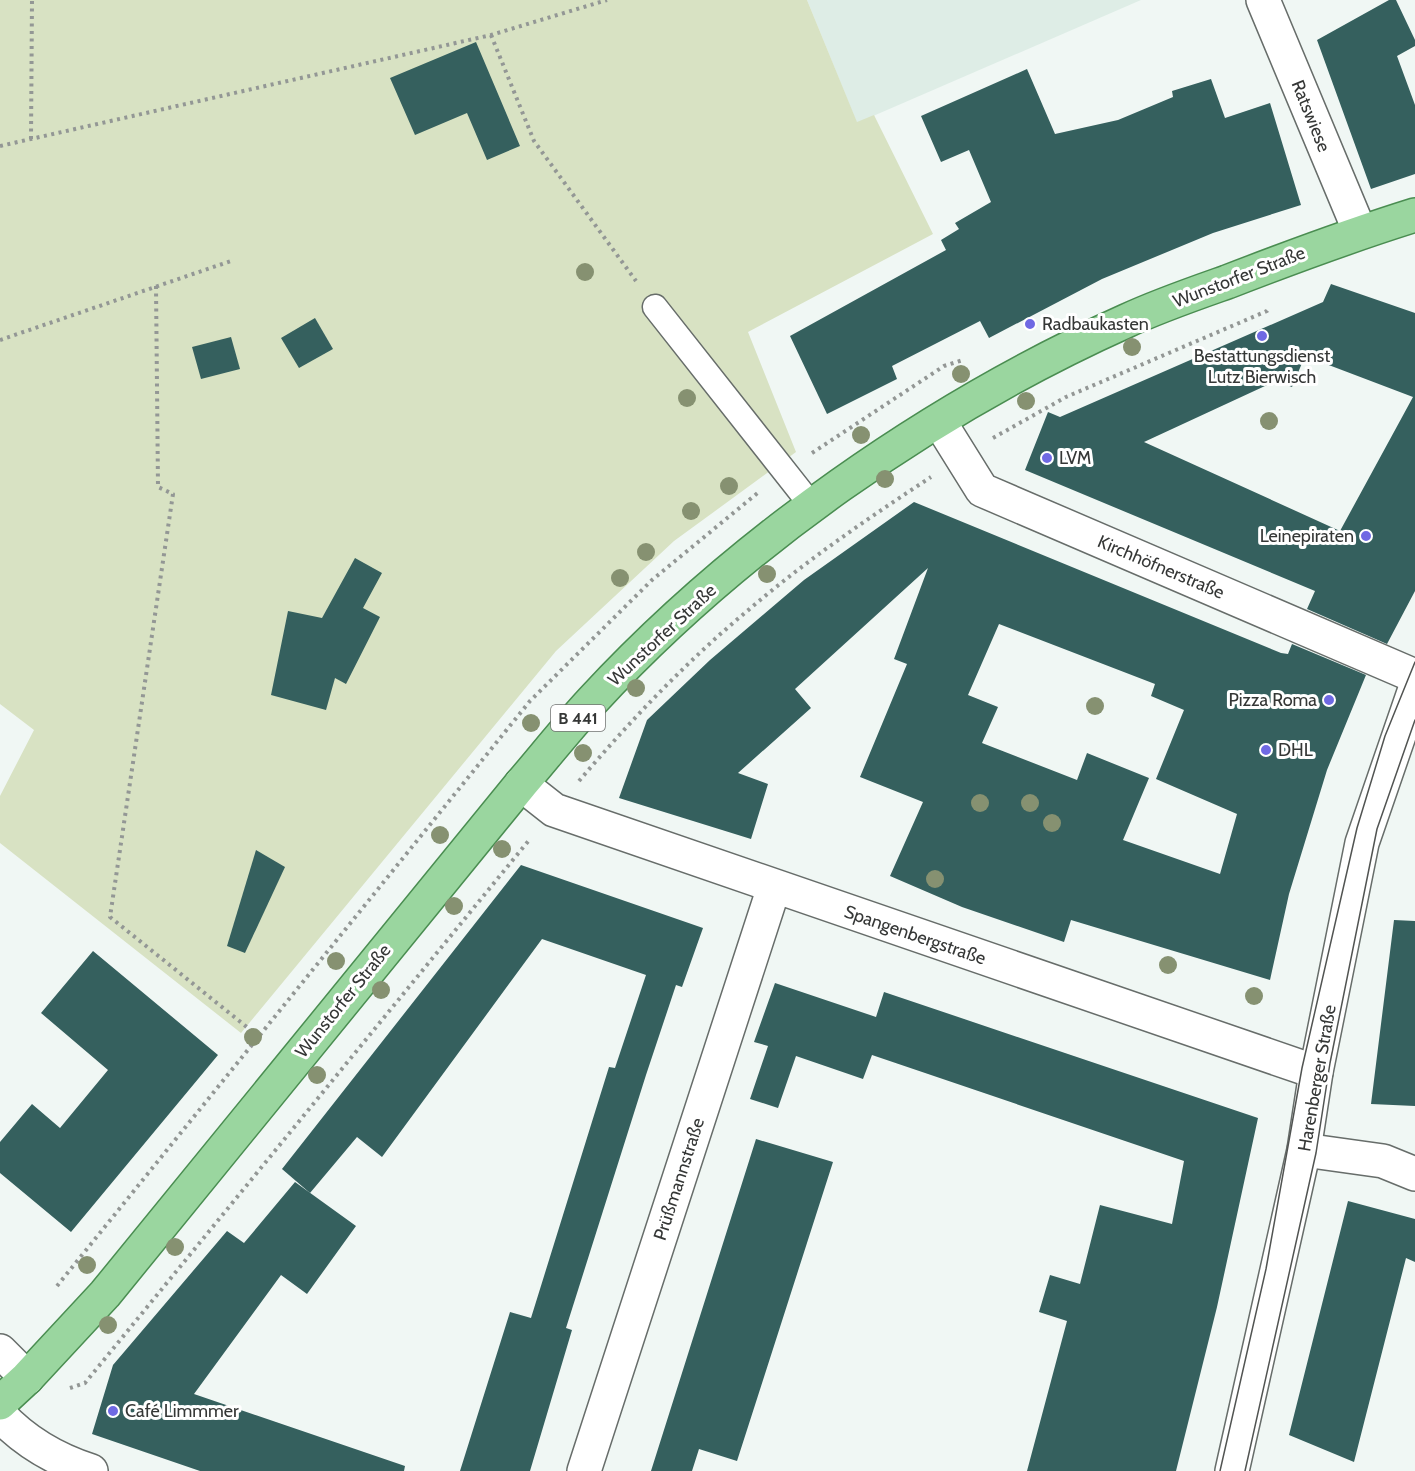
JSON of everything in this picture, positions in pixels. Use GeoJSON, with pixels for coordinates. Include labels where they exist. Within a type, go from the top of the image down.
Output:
{"type":"FeatureCollection","features":[{"type":"Feature","properties":{"kind":"main road","name":"Wunstorfer Straße"},"geometry":{"type":"LineString","coordinates":[[0,1403],[27,1378],[105,1294],[521,783],[592,701],[651,641],[737,564],[812,506],[989,390],[1127,320],[1360,232],[1415,215]]}},
{"type":"Feature","properties":{"kind":"street","name":"Ratswiese"},"geometry":{"type":"LineString","coordinates":[[1263,0],[1360,232]]}},
{"type":"Feature","properties":{"kind":"street","name":"Kirchhöfnerstraße"},"geometry":{"type":"LineString","coordinates":[[939,421],[982,490],[1415,676]]}},
{"type":"Feature","properties":{"kind":"street","name":"Harenberger Straße"},"geometry":{"type":"LineString","coordinates":[[1232,1471],[1304,1150],[1316,1072],[1362,843],[1415,689]]}},
{"type":"Feature","properties":{"kind":"street","name":"Spangenbergstraße"},"geometry":{"type":"LineString","coordinates":[[521,783],[554,810],[1316,1072]]}},
{"type":"Feature","properties":{"kind":"street","name":"Prüßmannstraße"},"geometry":{"type":"LineString","coordinates":[[584,1471],[774,887]]}},
{"type":"Feature","properties":{"kind":"street"},"geometry":{"type":"LineString","coordinates":[[1304,1150],[1383,1161],[1415,1174]]}},
{"type":"Feature","properties":{"kind":"street"},"geometry":{"type":"LineString","coordinates":[[0,1351],[27,1378]]}},
{"type":"Feature","properties":{"kind":"street"},"geometry":{"type":"LineString","coordinates":[[0,1415],[14,1430],[64,1462],[91,1471]]}},
{"type":"Feature","properties":{"kind":"lane"},"geometry":{"type":"LineString","coordinates":[[655,307],[812,506]]}},
{"type":"Feature","properties":{"kind":"path"},"geometry":{"type":"LineString","coordinates":[[31,139],[32,0]]}},
{"type":"Feature","properties":{"kind":"path"},"geometry":{"type":"LineString","coordinates":[[0,146],[490,35],[607,0]]}},
{"type":"Feature","properties":{"kind":"path"},"geometry":{"type":"LineString","coordinates":[[490,35],[534,141],[655,307]]}},
{"type":"Feature","properties":{"kind":"path"},"geometry":{"type":"LineString","coordinates":[[0,340],[231,261]]}},
{"type":"Feature","properties":{"kind":"path"},"geometry":{"type":"LineString","coordinates":[[156,286],[158,487],[172,494],[110,917],[258,1036]]}},
{"type":"Feature","properties":{"kind":"path"},"geometry":{"type":"LineString","coordinates":[[554,810],[623,729],[745,612],[843,535],[962,457],[1066,397],[1267,311],[1276,301]]}},
{"type":"Feature","properties":{"kind":"shaded area"},"geometry":{"type":"Polygon","coordinates":[[[807,0],[1141,0],[857,123],[807,0]]]}},
{"type":"Feature","properties":{"kind":"green space"},"geometry":{"type":"Polygon","coordinates":[[[0,0],[807,0],[857,122],[874,115],[933,234],[748,332],[796,452],[674,541],[556,651],[241,1033],[0,843],[0,796],[34,730],[0,704],[0,0]]]}},
{"type":"Feature","properties":{"kind":"building"},"geometry":{"type":"Polygon","coordinates":[[[1389,0],[1396,0],[1415,40],[1415,46],[1397,56],[1415,105],[1415,174],[1371,189],[1317,40],[1389,0]]]}},
{"type":"Feature","properties":{"kind":"building"},"geometry":{"type":"Polygon","coordinates":[[[476,42],[520,146],[487,160],[467,113],[415,135],[390,78],[476,42]]]}},
{"type":"Feature","properties":{"kind":"building"},"geometry":{"type":"Polygon","coordinates":[[[1027,69],[1055,134],[1118,120],[1173,97],[1172,91],[1211,79],[1225,118],[1270,103],[1301,205],[1213,233],[1102,279],[989,338],[980,321],[892,366],[897,379],[827,414],[790,336],[946,250],[941,240],[959,229],[955,223],[991,202],[969,150],[941,162],[921,116],[1027,69]]]}},
{"type":"Feature","properties":{"kind":"building"},"geometry":{"type":"Polygon","coordinates":[[[1331,284],[1415,313],[1415,591],[1387,644],[1307,609],[1315,591],[1025,470],[1048,412],[1060,417],[1323,302],[1331,284]],[[1305,356],[1292,387],[1276,381],[1144,442],[1340,531],[1413,397],[1305,356]]]}},
{"type":"Feature","properties":{"kind":"building"},"geometry":{"type":"Polygon","coordinates":[[[315,318],[333,349],[299,368],[281,338],[315,318]]]}},
{"type":"Feature","properties":{"kind":"building"},"geometry":{"type":"Polygon","coordinates":[[[231,337],[240,369],[201,379],[192,347],[231,337]]]}},
{"type":"Feature","properties":{"kind":"building"},"geometry":{"type":"Polygon","coordinates":[[[914,502],[1281,653],[1288,654],[1292,644],[1366,675],[1327,770],[1289,894],[1270,980],[1071,920],[1064,942],[962,907],[890,876],[923,802],[860,777],[907,664],[894,659],[928,568],[795,689],[811,708],[738,773],[768,784],[751,839],[619,798],[647,720],[710,660],[804,580],[914,502]],[[999,624],[968,695],[998,707],[982,743],[1077,780],[1087,753],[1149,778],[1123,840],[1220,874],[1237,814],[1156,779],[1184,710],[1151,696],[1155,684],[999,624]]]}},
{"type":"Feature","properties":{"kind":"building"},"geometry":{"type":"Polygon","coordinates":[[[355,558],[382,573],[363,608],[380,617],[346,684],[335,678],[326,710],[271,695],[288,611],[322,618],[355,558]]]}},
{"type":"Feature","properties":{"kind":"building"},"geometry":{"type":"Polygon","coordinates":[[[256,850],[285,867],[245,953],[227,946],[256,850]]]}},
{"type":"Feature","properties":{"kind":"building"},"geometry":{"type":"Polygon","coordinates":[[[521,865],[703,928],[682,987],[676,985],[646,1075],[566,1328],[572,1330],[530,1471],[460,1471],[510,1312],[531,1318],[609,1067],[615,1068],[646,975],[542,939],[382,1157],[357,1137],[310,1193],[282,1169],[521,865]]]}},
{"type":"Feature","properties":{"kind":"building"},"geometry":{"type":"Polygon","coordinates":[[[1394,920],[1415,921],[1415,1106],[1371,1104],[1394,920]]]}},
{"type":"Feature","properties":{"kind":"building"},"geometry":{"type":"Polygon","coordinates":[[[93,951],[218,1055],[71,1232],[0,1173],[0,1142],[32,1104],[60,1128],[108,1070],[41,1013],[93,951]]]}},
{"type":"Feature","properties":{"kind":"building"},"geometry":{"type":"Polygon","coordinates":[[[775,983],[876,1017],[884,992],[1258,1118],[1217,1307],[1176,1471],[1027,1471],[1067,1321],[1039,1312],[1050,1275],[1080,1284],[1100,1205],[1172,1224],[1184,1161],[872,1055],[863,1079],[796,1056],[778,1108],[750,1099],[768,1046],[754,1042],[775,983]]]}},
{"type":"Feature","properties":{"kind":"building"},"geometry":{"type":"Polygon","coordinates":[[[756,1139],[833,1162],[737,1461],[699,1449],[692,1471],[651,1471],[756,1139]]]}},
{"type":"Feature","properties":{"kind":"building"},"geometry":{"type":"Polygon","coordinates":[[[295,1182],[356,1226],[307,1294],[281,1275],[194,1394],[405,1466],[404,1471],[200,1471],[92,1434],[113,1365],[227,1231],[244,1243],[295,1182]]]}},
{"type":"Feature","properties":{"kind":"building"},"geometry":{"type":"Polygon","coordinates":[[[1348,1201],[1415,1219],[1415,1262],[1406,1258],[1354,1462],[1289,1435],[1348,1201]]]}},
{"type":"Feature","properties":{"kind":"tram line"},"geometry":{"type":"LineString","coordinates":[[1220,1471],[1266,1269],[1302,1068],[1357,828],[1385,736],[1415,662]]}},
{"type":"Feature","properties":{"kind":"tram line"},"geometry":{"type":"LineString","coordinates":[[1245,1471],[1316,1153],[1330,1063],[1377,829],[1415,720]]}},
{"type":"Feature","properties":{"kind":"place","name":"Radbaukasten"},"geometry":{"type":"Point","coordinates":[1030,324]}},
{"type":"Feature","properties":{"kind":"place","name":"Bestattungsdienst Lutz Bierwisch"},"geometry":{"type":"Point","coordinates":[1262,336]}},
{"type":"Feature","properties":{"kind":"place","name":"LVM"},"geometry":{"type":"Point","coordinates":[1047,458]}},
{"type":"Feature","properties":{"kind":"place","name":"Leinepiraten"},"geometry":{"type":"Point","coordinates":[1366,536]}},
{"type":"Feature","properties":{"kind":"place","name":"Pizza Roma"},"geometry":{"type":"Point","coordinates":[1329,700]}},
{"type":"Feature","properties":{"kind":"place","name":"DHL"},"geometry":{"type":"Point","coordinates":[1266,750]}},
{"type":"Feature","properties":{"kind":"place","name":"Café Limmmer"},"geometry":{"type":"Point","coordinates":[113,1411]}}]}
